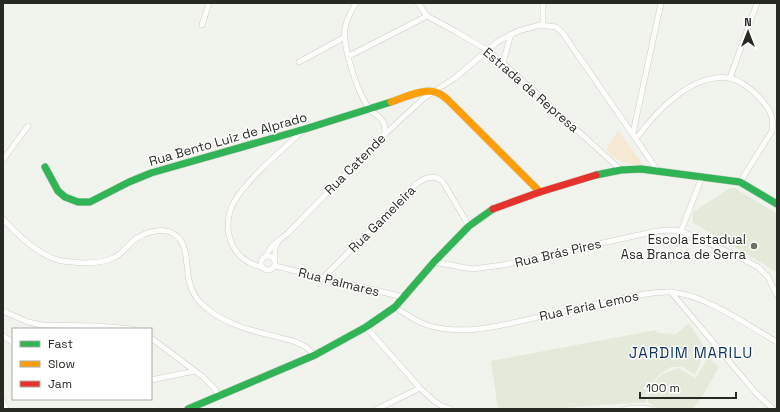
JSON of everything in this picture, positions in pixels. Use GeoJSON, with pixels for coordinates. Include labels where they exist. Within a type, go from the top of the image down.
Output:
{"type":"FeatureCollection","features":[{"type":"Feature","properties":{"kind":"main road","name":"Rua Bento Luiz de Alprado"},"geometry":{"type":"LineString","coordinates":[[45,167],[50,180],[58,191],[65,197],[78,202],[90,202],[129,182],[177,165],[305,129],[418,93],[435,91]]}},
{"type":"Feature","properties":{"kind":"main road"},"geometry":{"type":"LineString","coordinates":[[435,91],[452,103],[540,192]]}},
{"type":"Feature","properties":{"kind":"main road"},"geometry":{"type":"LineString","coordinates":[[188,409],[314,355],[366,327],[396,307],[434,262],[469,226],[495,208],[540,192],[621,170],[641,169],[740,182],[777,204]]}},
{"type":"Feature","properties":{"kind":"street"},"geometry":{"type":"LineString","coordinates":[[202,25],[209,3]]}},
{"type":"Feature","properties":{"kind":"street"},"geometry":{"type":"LineString","coordinates":[[356,3],[347,21],[345,37],[349,56],[357,84],[369,109],[380,117],[384,123],[385,134]]}},
{"type":"Feature","properties":{"kind":"street","name":"Estrada da Represa"},"geometry":{"type":"LineString","coordinates":[[418,3],[427,16],[487,50],[621,170]]}},
{"type":"Feature","properties":{"kind":"street"},"geometry":{"type":"LineString","coordinates":[[543,3],[543,25],[556,27],[562,32],[658,171]]}},
{"type":"Feature","properties":{"kind":"street"},"geometry":{"type":"LineString","coordinates":[[633,133],[661,3]]}},
{"type":"Feature","properties":{"kind":"street"},"geometry":{"type":"LineString","coordinates":[[730,78],[757,3]]}},
{"type":"Feature","properties":{"kind":"street"},"geometry":{"type":"LineString","coordinates":[[349,56],[427,16]]}},
{"type":"Feature","properties":{"kind":"street","name":"Rua Catende"},"geometry":{"type":"LineString","coordinates":[[266,256],[271,246],[278,242],[385,134],[424,98],[455,78],[497,42],[511,34],[531,27],[543,25]]}},
{"type":"Feature","properties":{"kind":"street"},"geometry":{"type":"LineString","coordinates":[[502,63],[511,34]]}},
{"type":"Feature","properties":{"kind":"street"},"geometry":{"type":"LineString","coordinates":[[298,62],[345,37]]}},
{"type":"Feature","properties":{"kind":"street"},"geometry":{"type":"LineString","coordinates":[[636,139],[651,120],[690,86],[703,80],[730,78],[742,83],[752,90],[766,106],[773,118],[772,131],[740,182]]}},
{"type":"Feature","properties":{"kind":"street"},"geometry":{"type":"LineString","coordinates":[[3,160],[28,126]]}},
{"type":"Feature","properties":{"kind":"street","name":"Rua Palmares"},"geometry":{"type":"LineString","coordinates":[[305,129],[252,179],[233,203],[229,216],[228,227],[234,249],[239,256],[249,262],[269,270],[275,266],[403,297]]}},
{"type":"Feature","properties":{"kind":"street","name":"Rua Gameleira"},"geometry":{"type":"LineString","coordinates":[[323,278],[415,185],[425,178],[433,177],[440,179],[443,182],[469,226]]}},
{"type":"Feature","properties":{"kind":"street"},"geometry":{"type":"LineString","coordinates":[[681,231],[702,177]]}},
{"type":"Feature","properties":{"kind":"street"},"geometry":{"type":"LineString","coordinates":[[3,219],[23,239],[42,253],[50,258],[69,262],[87,263],[105,261],[116,257],[141,236],[153,232],[163,231],[171,233],[179,238],[184,248],[188,280],[194,294],[202,305],[233,324],[296,342],[314,355]]}},
{"type":"Feature","properties":{"kind":"street","name":"Rua Brás Pires"},"geometry":{"type":"LineString","coordinates":[[434,262],[463,268],[480,269],[657,231],[681,231],[733,254],[762,269],[777,295]]}},
{"type":"Feature","properties":{"kind":"street"},"geometry":{"type":"LineString","coordinates":[[275,266],[275,247],[278,242]]}},
{"type":"Feature","properties":{"kind":"street"},"geometry":{"type":"LineString","coordinates":[[262,266],[262,260],[266,256],[272,257],[275,260]]}},
{"type":"Feature","properties":{"kind":"street"},"geometry":{"type":"LineString","coordinates":[[671,292],[755,392],[773,409]]}},
{"type":"Feature","properties":{"kind":"street","name":"Rua Faria Lemos"},"geometry":{"type":"LineString","coordinates":[[396,307],[417,321],[426,325],[460,330],[504,324],[650,293],[671,292],[701,300],[777,342]]}},
{"type":"Feature","properties":{"kind":"street"},"geometry":{"type":"LineString","coordinates":[[3,311],[28,322],[42,325],[121,328]]}},
{"type":"Feature","properties":{"kind":"street"},"geometry":{"type":"LineString","coordinates":[[366,327],[420,388],[434,401],[451,409]]}},
{"type":"Feature","properties":{"kind":"street"},"geometry":{"type":"LineString","coordinates":[[3,336],[12,341]]}},
{"type":"Feature","properties":{"kind":"street"},"geometry":{"type":"LineString","coordinates":[[152,339],[208,382],[218,396]]}},
{"type":"Feature","properties":{"kind":"street"},"geometry":{"type":"LineString","coordinates":[[152,380],[195,371]]}},
{"type":"Feature","properties":{"kind":"street"},"geometry":{"type":"LineString","coordinates":[[377,409],[420,388]]}},
{"type":"Feature","properties":{"kind":"street"},"geometry":{"type":"LineString","coordinates":[[3,401],[6,409]]}},
{"type":"Feature","properties":{"kind":"street"},"geometry":{"type":"LineString","coordinates":[[624,409],[650,409]]}},
{"type":"Feature","properties":{"kind":"shaded area"},"geometry":{"type":"Polygon","coordinates":[[[618,130],[644,166],[633,165],[618,160],[606,150],[618,130]]]}},
{"type":"Feature","properties":{"kind":"shaded area","name":"Escola Estadual Asa Branca de Serra"},"geometry":{"type":"Polygon","coordinates":[[[730,188],[735,188],[777,214],[777,272],[693,223],[693,212],[730,188]]]}},
{"type":"Feature","properties":{"kind":"shaded area"},"geometry":{"type":"Polygon","coordinates":[[[689,323],[706,350],[695,375],[682,367],[671,367],[660,374],[646,391],[646,402],[547,409],[498,409],[491,361],[656,330],[657,333],[676,334],[689,323]]]}},
{"type":"Feature","properties":{"kind":"shaded area"},"geometry":{"type":"Polygon","coordinates":[[[708,357],[719,367],[702,397],[693,409],[659,409],[648,402],[647,391],[662,374],[678,368],[696,378],[708,357]]]}},
{"type":"Feature","properties":{"kind":"traffic: fast"},"geometry":{"type":"LineString","coordinates":[[45,167],[58,191],[65,197],[78,202],[90,202],[129,182],[151,173],[305,129],[391,102]]}},
{"type":"Feature","properties":{"kind":"traffic: fast"},"geometry":{"type":"LineString","coordinates":[[596,175],[621,170],[641,169],[740,182],[777,204]]}},
{"type":"Feature","properties":{"kind":"traffic: fast"},"geometry":{"type":"LineString","coordinates":[[188,409],[315,355],[366,327],[395,307],[434,262],[469,226],[493,209]]}},
{"type":"Feature","properties":{"kind":"traffic: slow"},"geometry":{"type":"LineString","coordinates":[[391,102],[427,91],[442,95],[540,192]]}},
{"type":"Feature","properties":{"kind":"traffic: jam"},"geometry":{"type":"LineString","coordinates":[[493,209],[540,192],[596,175]]}},
{"type":"Feature","properties":{"kind":"place","name":"Escola Estadual Asa Branca de Serra"},"geometry":{"type":"Point","coordinates":[754,246]}},
{"type":"Feature","properties":{"kind":"district","name":"JARDIM MARILU"},"geometry":{"type":"Point","coordinates":[691,352]}}]}
